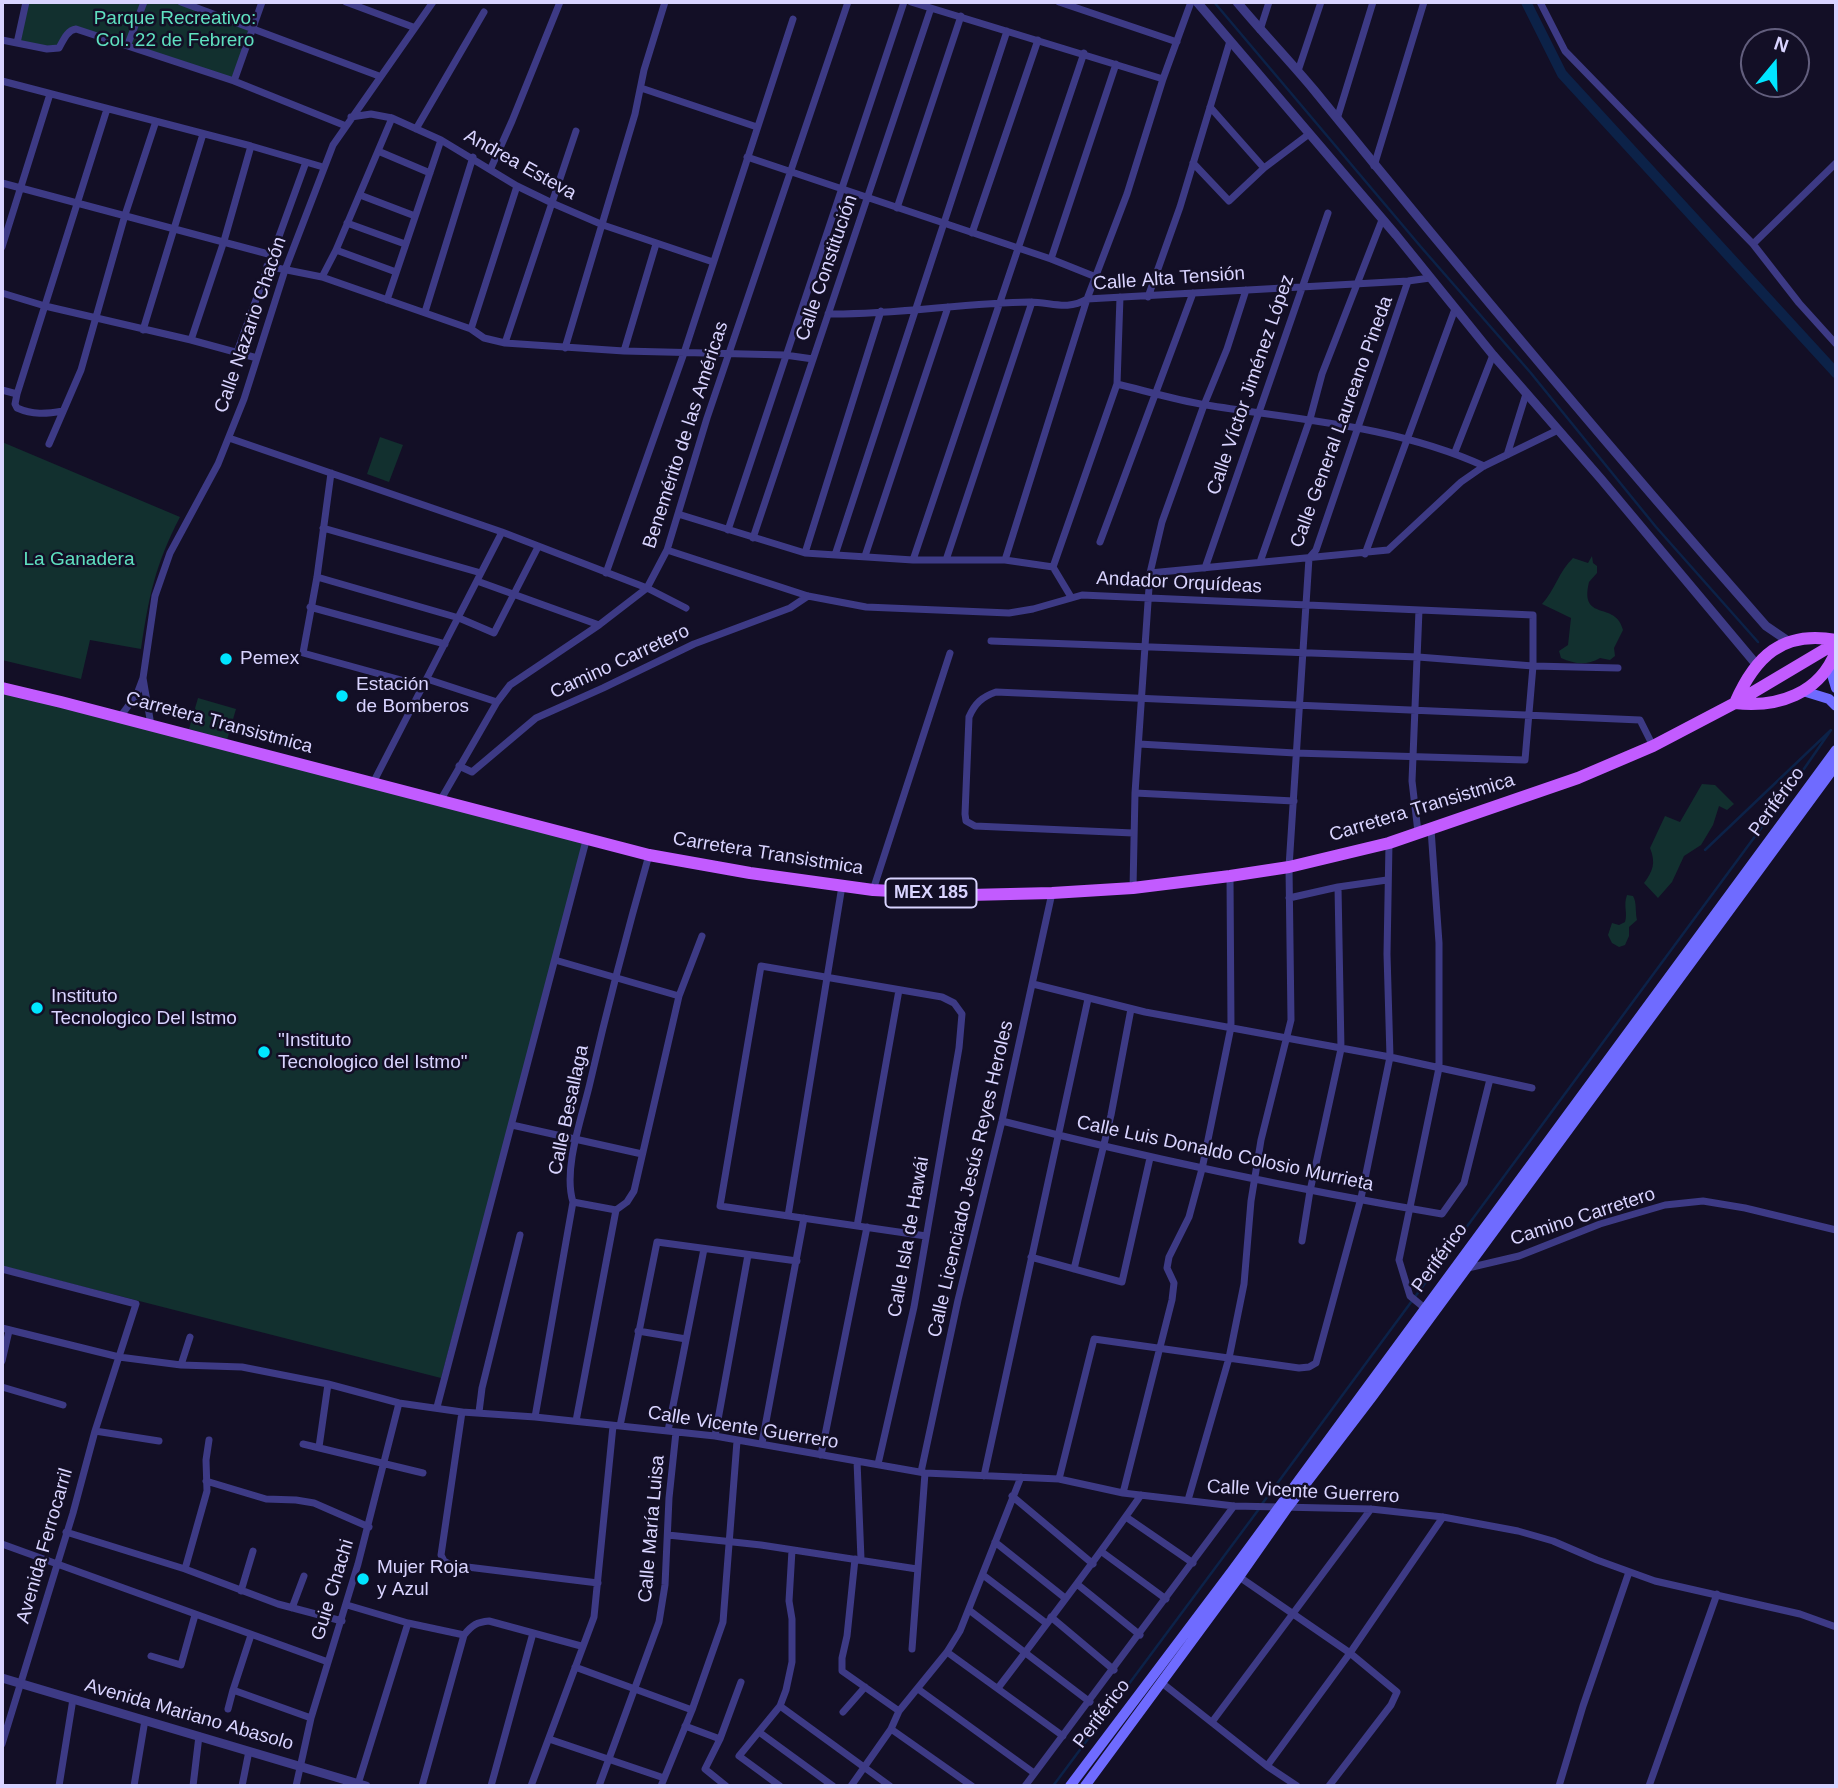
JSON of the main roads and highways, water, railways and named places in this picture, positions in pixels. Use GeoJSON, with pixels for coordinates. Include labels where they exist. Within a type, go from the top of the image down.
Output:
{"type":"FeatureCollection","features":[{"type":"Feature","properties":{"kind":"main road"},"geometry":{"type":"LineString","coordinates":[[1836,641],[1825,638],[1788,641],[1756,664],[1735,703],[1773,704],[1803,691],[1830,668],[1836,651]]}},
{"type":"Feature","properties":{"kind":"main road","name":"Carretera Transistmica"},"geometry":{"type":"LineString","coordinates":[[2,688],[649,855],[750,873],[873,890],[969,895],[1052,893],[1133,888],[1230,876],[1289,867],[1389,842],[1578,778],[1653,746],[1735,703],[1836,641]]}},
{"type":"Feature","properties":{"kind":"main road"},"geometry":{"type":"LineString","coordinates":[[1830,668],[1836,688]]}},
{"type":"Feature","properties":{"kind":"main road"},"geometry":{"type":"LineString","coordinates":[[1803,691],[1829,699],[1836,706]]}},
{"type":"Feature","properties":{"kind":"main road","name":"Periférico"},"geometry":{"type":"LineString","coordinates":[[1653,1007],[1836,750]]}},
{"type":"Feature","properties":{"kind":"main road","name":"Periférico"},"geometry":{"type":"LineString","coordinates":[[1085,1786],[1161,1683],[1425,1308],[1834,772]]}},
{"type":"Feature","properties":{"kind":"main road","name":"Periférico"},"geometry":{"type":"LineString","coordinates":[[1425,1308],[1464,1270],[1643,1019]]}},
{"type":"Feature","properties":{"kind":"main road","name":"Periférico"},"geometry":{"type":"LineString","coordinates":[[1070,1786],[1236,1574]]}},
{"type":"Feature","properties":{"kind":"waterway"},"geometry":{"type":"LineString","coordinates":[[1214,2],[1530,372],[1656,527],[1758,642]]}},
{"type":"Feature","properties":{"kind":"waterway"},"geometry":{"type":"LineString","coordinates":[[1526,2],[1562,74],[1836,373]]}},
{"type":"Feature","properties":{"kind":"waterway"},"geometry":{"type":"LineString","coordinates":[[1262,1504],[1831,730],[1705,850]]}},
{"type":"Feature","properties":{"kind":"waterway"},"geometry":{"type":"LineString","coordinates":[[1053,1786],[1259,1509]]}},
{"type":"Feature","properties":{"kind":"place","name":"Pemex"},"geometry":{"type":"Point","coordinates":[226,659]}},
{"type":"Feature","properties":{"kind":"place","name":"Estación de Bomberos"},"geometry":{"type":"Point","coordinates":[342,696]}},
{"type":"Feature","properties":{"kind":"place","name":"Instituto Tecnologico Del Istmo"},"geometry":{"type":"Point","coordinates":[37,1008]}},
{"type":"Feature","properties":{"kind":"place","name":"\"Instituto Tecnologico del Istmo\""},"geometry":{"type":"Point","coordinates":[264,1052]}},
{"type":"Feature","properties":{"kind":"place","name":"Mujer Roja y Azul"},"geometry":{"type":"Point","coordinates":[363,1579]}},
{"type":"Feature","properties":{"kind":"park label","name":"Parque Recreativo: Col. 22 de Febrero"},"geometry":{"type":"Point","coordinates":[175,30]}},
{"type":"Feature","properties":{"kind":"park label","name":"La Ganadera"},"geometry":{"type":"Point","coordinates":[79,560]}}]}
